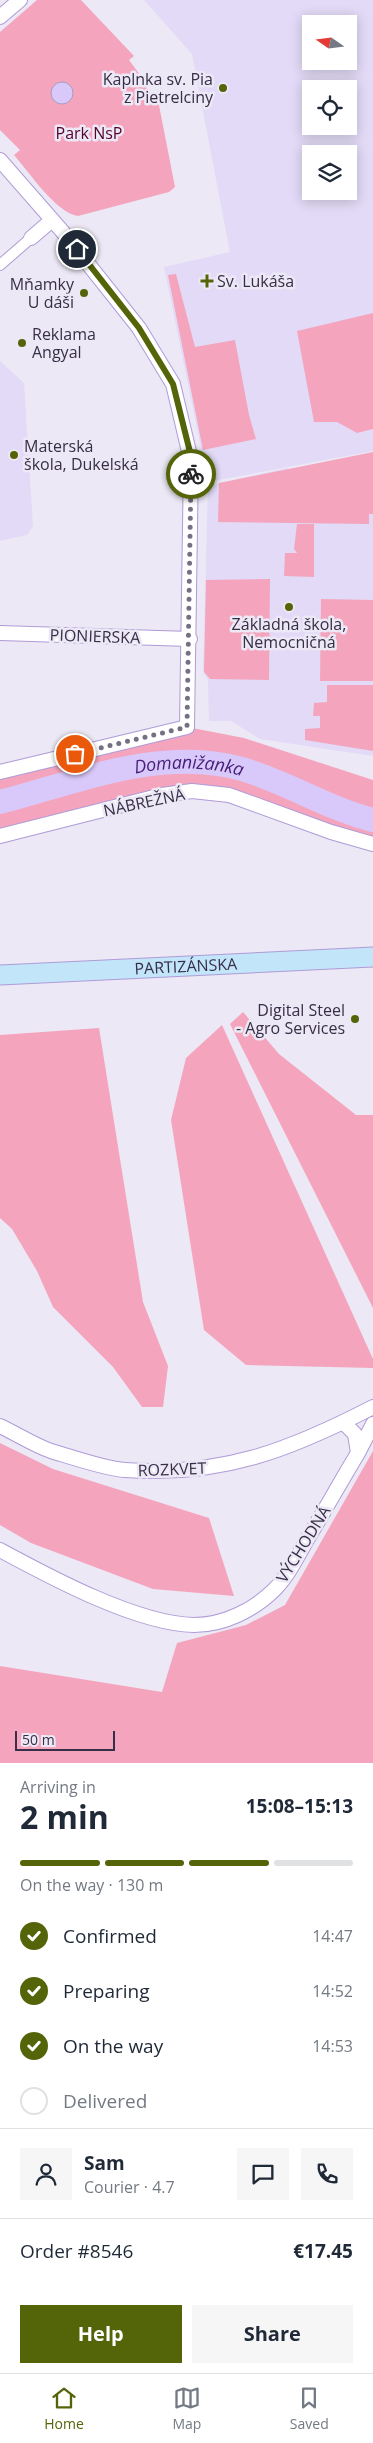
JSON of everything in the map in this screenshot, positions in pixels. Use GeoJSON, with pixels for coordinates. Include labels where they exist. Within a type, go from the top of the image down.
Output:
{"type":"FeatureCollection","features":[{"type":"Feature","properties":{"kind":"main road","name":"PARTIZÁNSKA"},"geometry":{"type":"LineString","coordinates":[[0,975],[373,957]]}},
{"type":"Feature","properties":{"kind":"street"},"geometry":{"type":"LineString","coordinates":[[0,17],[20,0]]}},
{"type":"Feature","properties":{"kind":"street"},"geometry":{"type":"LineString","coordinates":[[0,160],[67,238],[139,328],[173,384],[192,460],[187,727],[0,772]]}},
{"type":"Feature","properties":{"kind":"street"},"geometry":{"type":"LineString","coordinates":[[0,265],[52,220]]}},
{"type":"Feature","properties":{"kind":"street","name":"PIONIERSKA"},"geometry":{"type":"LineString","coordinates":[[0,633],[190,639]]}},
{"type":"Feature","properties":{"kind":"street","name":"NÁBREŽNÁ"},"geometry":{"type":"LineString","coordinates":[[0,836],[162,795],[192,792],[229,795],[331,832],[373,844]]}},
{"type":"Feature","properties":{"kind":"street","name":"ROZKVET"},"geometry":{"type":"LineString","coordinates":[[0,1426],[50,1451],[123,1470],[179,1471],[226,1466],[265,1456],[373,1407]]}},
{"type":"Feature","properties":{"kind":"street"},"geometry":{"type":"LineString","coordinates":[[343,1422],[355,1434],[358,1453]]}},
{"type":"Feature","properties":{"kind":"street","name":"VÝCHODNÁ"},"geometry":{"type":"LineString","coordinates":[[0,1550],[53,1579],[134,1612],[165,1621],[192,1625],[220,1621],[249,1610],[275,1589],[293,1564],[373,1424]]}},
{"type":"Feature","properties":{"kind":"shaded area"},"geometry":{"type":"Polygon","coordinates":[[[144,0],[373,0],[373,451],[208,482],[164,267],[230,252],[192,54],[144,0]]]}},
{"type":"Feature","properties":{"kind":"shaded area"},"geometry":{"type":"Polygon","coordinates":[[[62,82],[70,85],[73,93],[70,101],[62,104],[54,101],[51,93],[54,85],[62,82]]]}},
{"type":"Feature","properties":{"kind":"shaded area","name":"Materská škola, Dukelská"},"geometry":{"type":"Polygon","coordinates":[[[0,361],[24,383],[33,526],[27,535],[0,541],[0,361]]]}},
{"type":"Feature","properties":{"kind":"shaded area","name":"Základná škola, Nemocničná"},"geometry":{"type":"Polygon","coordinates":[[[287,468],[369,524],[369,514],[373,514],[373,756],[260,739],[231,721],[209,721],[208,680],[203,672],[208,486],[287,468]]]}},
{"type":"Feature","properties":{"kind":"green space","name":"Park NsP"},"geometry":{"type":"Polygon","coordinates":[[[37,0],[81,0],[134,56],[129,60],[143,79],[151,99],[158,100],[175,187],[169,192],[78,216],[61,208],[52,200],[14,155],[20,150],[0,130],[0,32],[37,0]]]}},
{"type":"Feature","properties":{"kind":"green space"},"geometry":{"type":"Polygon","coordinates":[[[176,274],[195,347],[235,340],[249,415],[256,439],[203,450],[168,275],[176,274]]]}},
{"type":"Feature","properties":{"kind":"green space"},"geometry":{"type":"Polygon","coordinates":[[[373,313],[373,429],[357,433],[337,422],[314,422],[297,331],[373,313]]]}},
{"type":"Feature","properties":{"kind":"green space"},"geometry":{"type":"Polygon","coordinates":[[[373,452],[373,514],[369,514],[369,524],[218,522],[219,483],[373,452]]]}},
{"type":"Feature","properties":{"kind":"green space"},"geometry":{"type":"Polygon","coordinates":[[[297,524],[314,524],[314,577],[284,576],[285,553],[297,553],[294,549],[297,524]]]}},
{"type":"Feature","properties":{"kind":"green space"},"geometry":{"type":"Polygon","coordinates":[[[270,579],[269,680],[210,679],[204,672],[206,580],[270,579]]]}},
{"type":"Feature","properties":{"kind":"green space"},"geometry":{"type":"Polygon","coordinates":[[[321,599],[373,600],[373,681],[320,681],[321,599]]]}},
{"type":"Feature","properties":{"kind":"green space"},"geometry":{"type":"Polygon","coordinates":[[[327,685],[373,685],[373,751],[305,740],[305,729],[320,728],[320,716],[313,716],[314,703],[327,702],[327,685]]]}},
{"type":"Feature","properties":{"kind":"green space"},"geometry":{"type":"Polygon","coordinates":[[[187,727],[244,738],[373,780],[373,844],[229,795],[192,791],[0,836],[0,772],[187,727]]]}},
{"type":"Feature","properties":{"kind":"green space"},"geometry":{"type":"Polygon","coordinates":[[[243,1012],[279,1054],[356,1115],[373,1115],[373,1308],[230,1024],[243,1012]]]}},
{"type":"Feature","properties":{"kind":"green space"},"geometry":{"type":"Polygon","coordinates":[[[222,1025],[373,1359],[373,1368],[246,1365],[204,1330],[171,1120],[186,1058],[222,1025]]]}},
{"type":"Feature","properties":{"kind":"green space"},"geometry":{"type":"Polygon","coordinates":[[[99,1028],[143,1302],[168,1366],[163,1407],[142,1407],[113,1367],[53,1307],[37,1271],[12,1229],[0,1218],[0,1035],[99,1028]]]}},
{"type":"Feature","properties":{"kind":"green space"},"geometry":{"type":"Polygon","coordinates":[[[0,1443],[53,1469],[209,1518],[234,1596],[153,1589],[31,1543],[0,1525],[0,1443]]]}},
{"type":"Feature","properties":{"kind":"green space"},"geometry":{"type":"Polygon","coordinates":[[[373,1451],[373,1763],[0,1763],[0,1666],[162,1692],[177,1643],[246,1625],[285,1605],[373,1451]]]}},
{"type":"Feature","properties":{"kind":"waterway","name":"Domanižanka"},"geometry":{"type":"LineString","coordinates":[[0,802],[120,769],[181,762],[212,763],[259,774],[340,809],[373,820]]}},
{"type":"Feature","properties":{"kind":"way so far"},"geometry":{"type":"LineString","coordinates":[[75,754],[187,727],[189,700],[191,474]]}},
{"type":"Feature","properties":{"kind":"place","name":"Kaplnka sv. Pia z Pietrelciny"},"geometry":{"type":"Point","coordinates":[223,88]}},
{"type":"Feature","properties":{"kind":"place","name":"Sv. Lukáša"},"geometry":{"type":"Point","coordinates":[207,281]}},
{"type":"Feature","properties":{"kind":"place","name":"Mňamky U dáši"},"geometry":{"type":"Point","coordinates":[84,293]}},
{"type":"Feature","properties":{"kind":"place","name":"Reklama Angyal"},"geometry":{"type":"Point","coordinates":[22,343]}},
{"type":"Feature","properties":{"kind":"place","name":"Materská škola, Dukelská"},"geometry":{"type":"Point","coordinates":[14,455]}},
{"type":"Feature","properties":{"kind":"place","name":"Základná škola, Nemocničná"},"geometry":{"type":"Point","coordinates":[289,607]}},
{"type":"Feature","properties":{"kind":"place","name":"Digital Steel - Agro Services"},"geometry":{"type":"Point","coordinates":[355,1019]}},
{"type":"Feature","properties":{"kind":"route"},"geometry":{"type":"LineString","coordinates":[[77,249],[139,328],[173,384],[192,460],[191,474]]}}]}
